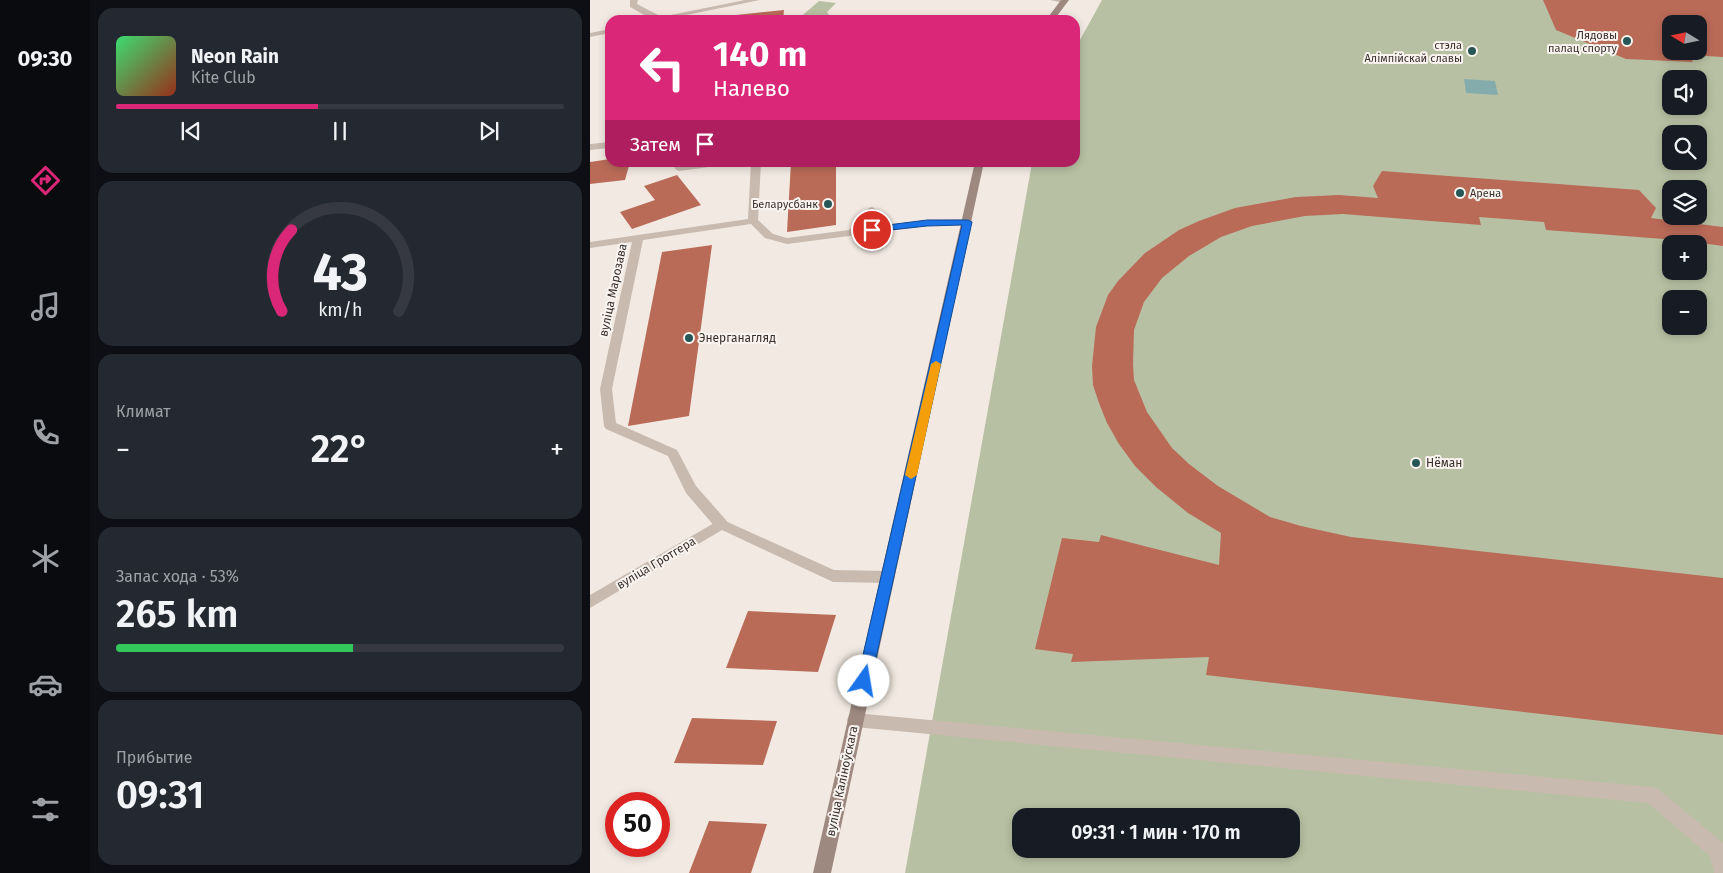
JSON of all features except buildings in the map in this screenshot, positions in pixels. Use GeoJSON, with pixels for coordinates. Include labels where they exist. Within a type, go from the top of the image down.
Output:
{"type":"FeatureCollection","features":[{"type":"Feature","properties":{"kind":"main road"},"geometry":{"type":"LineString","coordinates":[[1054,15],[1064,1]]}},
{"type":"Feature","properties":{"kind":"main road","name":"вуліца Каліноўскага"},"geometry":{"type":"LineString","coordinates":[[822,873],[979,167]]}},
{"type":"Feature","properties":{"kind":"street"},"geometry":{"type":"LineString","coordinates":[[634,0],[633,5],[649,15]]}},
{"type":"Feature","properties":{"kind":"street"},"geometry":{"type":"LineString","coordinates":[[676,15],[756,0]]}},
{"type":"Feature","properties":{"kind":"street"},"geometry":{"type":"LineString","coordinates":[[1054,0],[1064,1]]}},
{"type":"Feature","properties":{"kind":"street"},"geometry":{"type":"LineString","coordinates":[[590,35],[605,32]]}},
{"type":"Feature","properties":{"kind":"street"},"geometry":{"type":"LineString","coordinates":[[590,148],[605,146]]}},
{"type":"Feature","properties":{"kind":"street"},"geometry":{"type":"LineString","coordinates":[[679,168],[686,167]]}},
{"type":"Feature","properties":{"kind":"street"},"geometry":{"type":"LineString","coordinates":[[756,167],[753,221],[769,236],[787,241],[927,223],[968,222]]}},
{"type":"Feature","properties":{"kind":"street"},"geometry":{"type":"LineString","coordinates":[[853,232],[872,210]]}},
{"type":"Feature","properties":{"kind":"street","name":"вуліца Марозава"},"geometry":{"type":"LineString","coordinates":[[721,524],[691,489],[673,453],[610,426],[606,389],[638,238],[753,221]]}},
{"type":"Feature","properties":{"kind":"street"},"geometry":{"type":"LineString","coordinates":[[590,244],[638,238]]}},
{"type":"Feature","properties":{"kind":"street"},"geometry":{"type":"LineString","coordinates":[[721,524],[833,576],[888,577]]}},
{"type":"Feature","properties":{"kind":"street","name":"вуліца Гротгера"},"geometry":{"type":"LineString","coordinates":[[590,602],[721,524]]}},
{"type":"Feature","properties":{"kind":"street"},"geometry":{"type":"LineString","coordinates":[[855,720],[1652,795],[1720,851],[1723,873]]}},
{"type":"Feature","properties":{"kind":"green space","name":"Нёман"},"geometry":{"type":"Polygon","coordinates":[[[1102,0],[1723,0],[1723,873],[905,873],[1031,167],[1080,167],[1080,40],[1102,0]]]}},
{"type":"Feature","properties":{"kind":"green space"},"geometry":{"type":"Polygon","coordinates":[[[819,1],[836,3],[827,12],[829,15],[803,15],[819,1]]]}},
{"type":"Feature","properties":{"kind":"water"},"geometry":{"type":"Polygon","coordinates":[[[1464,79],[1495,81],[1498,95],[1466,93],[1464,79]]]}},
{"type":"Feature","properties":{"kind":"slow traffic"},"geometry":{"type":"LineString","coordinates":[[911,475],[936,364]]}},
{"type":"Feature","properties":{"kind":"place","name":"Лядовы палац спорту"},"geometry":{"type":"Point","coordinates":[1627,41]}},
{"type":"Feature","properties":{"kind":"place","name":"стэла Алімпійскай славы"},"geometry":{"type":"Point","coordinates":[1472,51]}},
{"type":"Feature","properties":{"kind":"place","name":"Арена"},"geometry":{"type":"Point","coordinates":[1460,193]}},
{"type":"Feature","properties":{"kind":"place","name":"Беларусбанк"},"geometry":{"type":"Point","coordinates":[828,204]}},
{"type":"Feature","properties":{"kind":"place","name":"Энерганагляд"},"geometry":{"type":"Point","coordinates":[689,338]}},
{"type":"Feature","properties":{"kind":"place","name":"Нёман"},"geometry":{"type":"Point","coordinates":[1416,463]}},
{"type":"Feature","properties":{"kind":"route"},"geometry":{"type":"LineString","coordinates":[[864,681],[968,222],[927,223],[872,230]]}}]}
